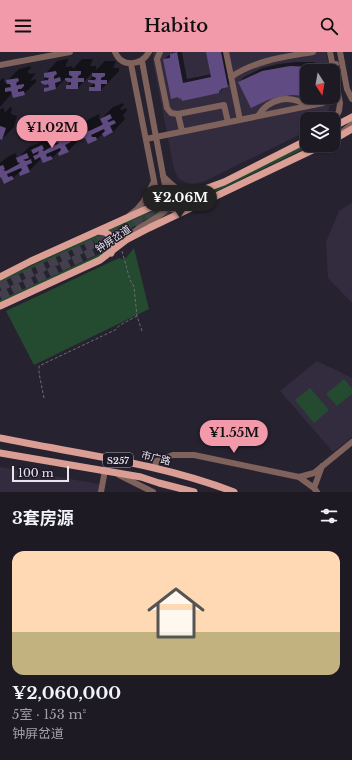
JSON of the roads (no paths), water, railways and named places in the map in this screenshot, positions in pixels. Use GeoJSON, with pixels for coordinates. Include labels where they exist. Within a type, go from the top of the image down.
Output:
{"type":"FeatureCollection","features":[{"type":"Feature","properties":{"kind":"main road"},"geometry":{"type":"LineString","coordinates":[[340,123],[352,117]]}},
{"type":"Feature","properties":{"kind":"main road"},"geometry":{"type":"LineString","coordinates":[[340,135],[352,129]]}},
{"type":"Feature","properties":{"kind":"main road","name":"钟屏岔道"},"geometry":{"type":"LineString","coordinates":[[0,277],[117,222],[160,204],[168,205],[191,194],[237,176],[300,144]]}},
{"type":"Feature","properties":{"kind":"main road","name":"钟屏岔道"},"geometry":{"type":"LineString","coordinates":[[0,306],[90,265],[111,253],[123,243],[308,152]]}},
{"type":"Feature","properties":{"kind":"main road"},"geometry":{"type":"LineString","coordinates":[[98,231],[105,232],[112,237],[114,246],[111,253]]}},
{"type":"Feature","properties":{"kind":"main road","name":"市广路"},"geometry":{"type":"LineString","coordinates":[[0,438],[144,465],[193,478],[234,492]]}},
{"type":"Feature","properties":{"kind":"main road","name":"S257"},"geometry":{"type":"LineString","coordinates":[[0,453],[141,477],[194,492]]}},
{"type":"Feature","properties":{"kind":"main road"},"geometry":{"type":"LineString","coordinates":[[141,477],[144,465]]}},
{"type":"Feature","properties":{"kind":"main road"},"geometry":{"type":"LineString","coordinates":[[159,483],[177,492]]}},
{"type":"Feature","properties":{"kind":"street"},"geometry":{"type":"LineString","coordinates":[[0,65],[70,52]]}},
{"type":"Feature","properties":{"kind":"street"},"geometry":{"type":"LineString","coordinates":[[115,52],[120,59],[131,64],[142,60],[149,52]]}},
{"type":"Feature","properties":{"kind":"street"},"geometry":{"type":"LineString","coordinates":[[160,52],[157,59],[167,108],[171,113],[178,114],[224,105],[228,122]]}},
{"type":"Feature","properties":{"kind":"street"},"geometry":{"type":"LineString","coordinates":[[226,52],[240,120]]}},
{"type":"Feature","properties":{"kind":"street"},"geometry":{"type":"LineString","coordinates":[[270,52],[271,60]]}},
{"type":"Feature","properties":{"kind":"street"},"geometry":{"type":"LineString","coordinates":[[231,77],[253,65],[313,52]]}},
{"type":"Feature","properties":{"kind":"street"},"geometry":{"type":"LineString","coordinates":[[330,52],[333,64]]}},
{"type":"Feature","properties":{"kind":"street"},"geometry":{"type":"LineString","coordinates":[[340,52],[347,89],[352,99]]}},
{"type":"Feature","properties":{"kind":"street"},"geometry":{"type":"LineString","coordinates":[[142,60],[168,205],[172,210],[181,211],[194,207],[190,202],[189,197],[191,194],[174,187],[164,176]]}},
{"type":"Feature","properties":{"kind":"street"},"geometry":{"type":"LineString","coordinates":[[338,64],[342,63]]}},
{"type":"Feature","properties":{"kind":"street"},"geometry":{"type":"LineString","coordinates":[[131,64],[157,196],[160,204]]}},
{"type":"Feature","properties":{"kind":"street"},"geometry":{"type":"LineString","coordinates":[[258,116],[269,104],[280,100],[292,100],[307,106]]}},
{"type":"Feature","properties":{"kind":"street"},"geometry":{"type":"LineString","coordinates":[[146,139],[318,104]]}},
{"type":"Feature","properties":{"kind":"street"},"geometry":{"type":"LineString","coordinates":[[178,114],[182,132]]}},
{"type":"Feature","properties":{"kind":"street"},"geometry":{"type":"LineString","coordinates":[[340,133],[352,124]]}},
{"type":"Feature","properties":{"kind":"street"},"geometry":{"type":"LineString","coordinates":[[117,222],[132,213],[143,203],[149,195],[154,181]]}},
{"type":"Feature","properties":{"kind":"street"},"geometry":{"type":"LineString","coordinates":[[123,243],[131,232],[164,213],[168,205]]}},
{"type":"Feature","properties":{"kind":"street"},"geometry":{"type":"LineString","coordinates":[[299,477],[314,472],[352,442]]}},
{"type":"Feature","properties":{"kind":"street"},"geometry":{"type":"LineString","coordinates":[[154,468],[156,462],[173,455],[194,455],[299,477],[316,490],[322,466]]}},
{"type":"Feature","properties":{"kind":"street"},"geometry":{"type":"LineString","coordinates":[[101,492],[109,471],[153,492]]}},
{"type":"Feature","properties":{"kind":"tunnel"},"geometry":{"type":"LineString","coordinates":[[0,287],[212,189]]}},
{"type":"Feature","properties":{"kind":"tunnel"},"geometry":{"type":"LineString","coordinates":[[0,296],[134,232]]}}]}
